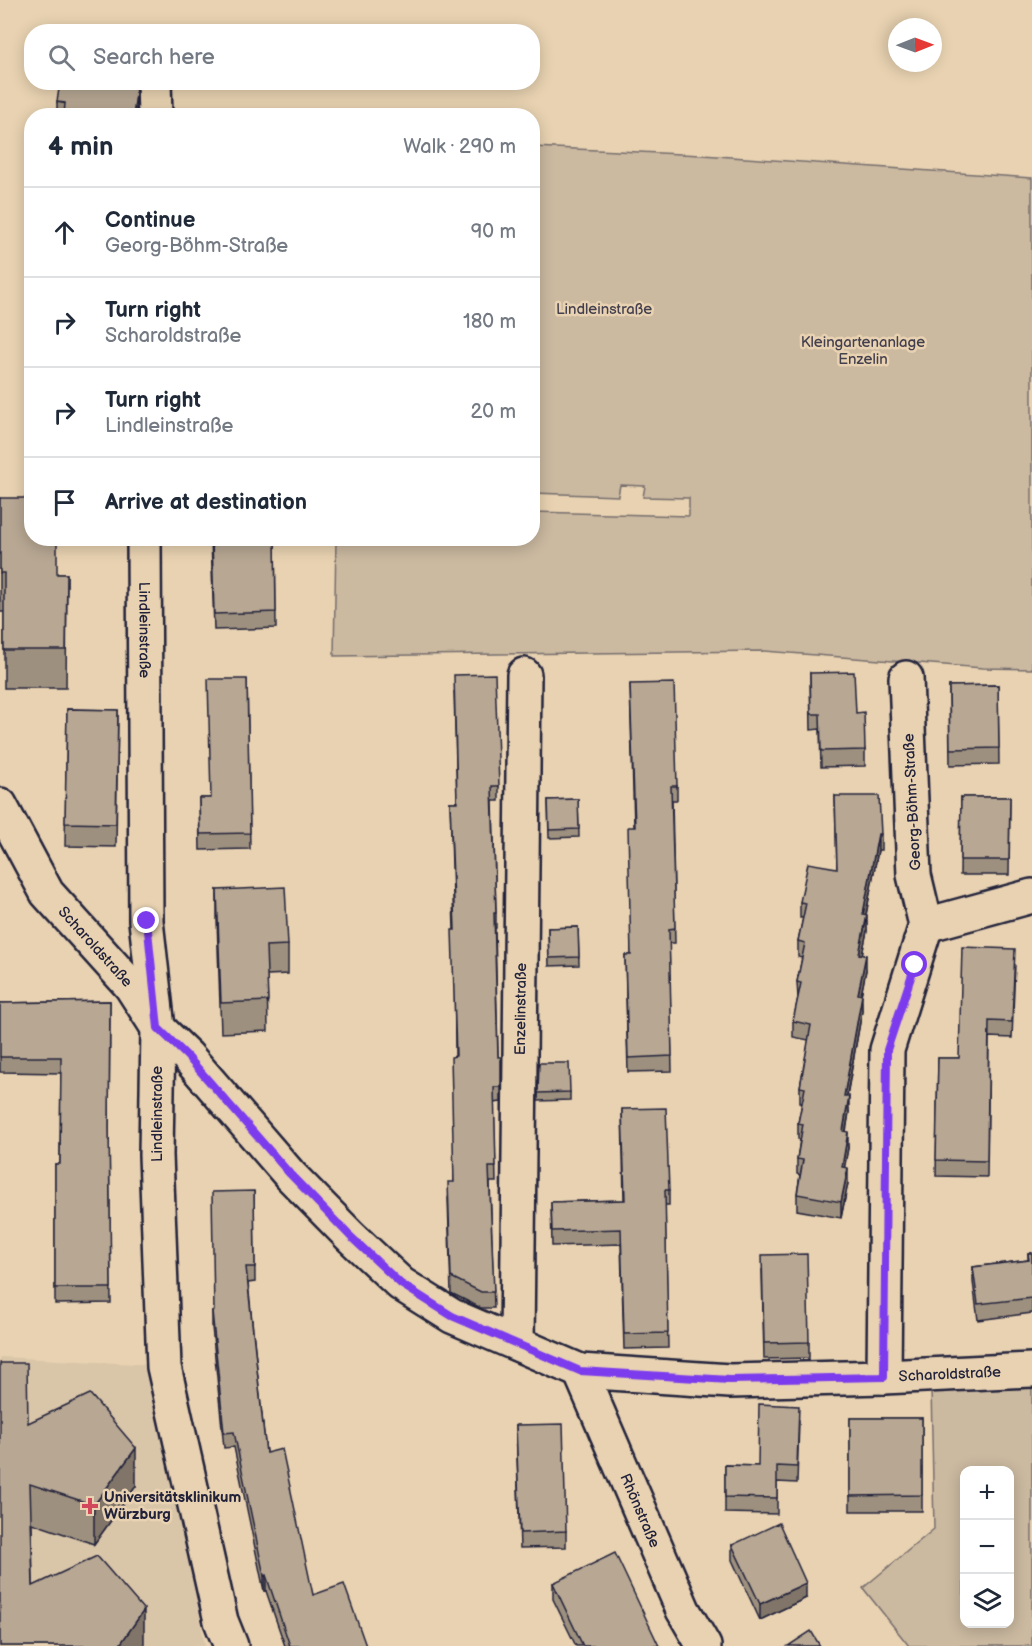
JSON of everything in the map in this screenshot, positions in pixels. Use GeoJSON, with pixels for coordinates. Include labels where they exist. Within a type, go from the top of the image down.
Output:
{"type":"FeatureCollection","features":[{"type":"Feature","properties":{"kind":"street"},"geometry":{"type":"LineString","coordinates":[[154,90],[155,108]]}},
{"type":"Feature","properties":{"kind":"street","name":"Lindleinstraße"},"geometry":{"type":"LineString","coordinates":[[144,546],[147,921],[158,1028],[156,1155],[164,1367],[221,1621],[231,1646]]}},
{"type":"Feature","properties":{"kind":"street","name":"Enzelinstraße"},"geometry":{"type":"LineString","coordinates":[[517,1343],[524,675]]}},
{"type":"Feature","properties":{"kind":"street","name":"Georg-Böhm-Straße"},"geometry":{"type":"LineString","coordinates":[[906,678],[914,875],[926,925]]}},
{"type":"Feature","properties":{"kind":"street","name":"Scharoldstraße"},"geometry":{"type":"LineString","coordinates":[[0,805],[47,893],[131,986],[158,1028],[187,1056],[290,1174],[350,1236],[401,1284],[452,1316],[580,1371],[730,1380],[884,1377],[1032,1370]]}},
{"type":"Feature","properties":{"kind":"street"},"geometry":{"type":"LineString","coordinates":[[884,1377],[887,1050],[926,925],[1032,896]]}},
{"type":"Feature","properties":{"kind":"street","name":"Rhönstraße"},"geometry":{"type":"LineString","coordinates":[[580,1371],[683,1610],[704,1646]]}},
{"type":"Feature","properties":{"kind":"shaded area","name":"Universitätsklinikum Würzburg"},"geometry":{"type":"Polygon","coordinates":[[[0,1357],[154,1365],[205,1646],[0,1646],[0,1357]]]}},
{"type":"Feature","properties":{"kind":"green space","name":"Kleingartenanlage Enzelin"},"geometry":{"type":"Polygon","coordinates":[[[540,147],[702,155],[1032,178],[1032,669],[983,668],[764,651],[334,656],[336,546],[540,546],[540,512],[689,516],[689,498],[643,497],[645,486],[620,485],[618,496],[540,493],[540,147]]]}},
{"type":"Feature","properties":{"kind":"green space"},"geometry":{"type":"Polygon","coordinates":[[[1032,1383],[1032,1646],[909,1646],[863,1588],[934,1529],[931,1388],[1032,1383]]]}},
{"type":"Feature","properties":{"kind":"building"},"geometry":{"type":"Polygon","coordinates":[[[59,90],[136,90],[134,108],[65,108],[65,103],[57,102],[59,90]]]}},
{"type":"Feature","properties":{"kind":"building"},"geometry":{"type":"Polygon","coordinates":[[[0,498],[24,498],[24,546],[57,546],[57,574],[67,574],[66,650],[4,650],[4,573],[0,573],[0,498]]]}},
{"type":"Feature","properties":{"kind":"building"},"geometry":{"type":"Polygon","coordinates":[[[212,546],[275,546],[276,612],[214,614],[212,546]]]}},
{"type":"Feature","properties":{"kind":"building"},"geometry":{"type":"Polygon","coordinates":[[[854,672],[856,713],[864,712],[865,750],[821,751],[820,714],[811,714],[810,673],[854,672]]]}},
{"type":"Feature","properties":{"kind":"building"},"geometry":{"type":"Polygon","coordinates":[[[495,674],[499,786],[492,786],[498,1057],[501,1057],[501,1087],[494,1087],[496,1167],[489,1167],[494,1292],[481,1292],[451,1277],[448,1182],[454,1182],[451,1057],[456,1056],[452,930],[455,930],[450,802],[457,802],[454,675],[495,674]]]}},
{"type":"Feature","properties":{"kind":"building"},"geometry":{"type":"Polygon","coordinates":[[[208,679],[247,679],[250,833],[200,834],[199,798],[211,798],[208,679]]]}},
{"type":"Feature","properties":{"kind":"building"},"geometry":{"type":"Polygon","coordinates":[[[674,683],[677,786],[671,786],[675,928],[669,929],[672,1056],[628,1058],[625,955],[631,955],[628,827],[635,827],[630,684],[674,683]]]}},
{"type":"Feature","properties":{"kind":"building"},"geometry":{"type":"Polygon","coordinates":[[[998,685],[999,748],[950,749],[949,686],[998,685]]]}},
{"type":"Feature","properties":{"kind":"building"},"geometry":{"type":"Polygon","coordinates":[[[67,709],[118,710],[116,824],[65,823],[67,709]]]}},
{"type":"Feature","properties":{"kind":"building"},"geometry":{"type":"Polygon","coordinates":[[[835,796],[879,796],[881,834],[878,834],[863,914],[867,915],[859,954],[866,955],[858,994],[862,995],[844,1096],[849,1096],[843,1131],[848,1132],[842,1167],[848,1168],[841,1202],[797,1194],[803,1160],[797,1159],[803,1124],[798,1123],[805,1088],[800,1087],[811,1025],[793,1021],[801,983],[797,982],[805,943],[798,941],[806,903],[800,902],[808,863],[837,868],[835,796]]]}},
{"type":"Feature","properties":{"kind":"building"},"geometry":{"type":"Polygon","coordinates":[[[961,797],[1010,797],[1009,860],[960,860],[961,797]]]}},
{"type":"Feature","properties":{"kind":"building"},"geometry":{"type":"Polygon","coordinates":[[[578,799],[579,829],[549,830],[548,800],[578,799]]]}},
{"type":"Feature","properties":{"kind":"building"},"geometry":{"type":"Polygon","coordinates":[[[285,887],[288,945],[266,946],[268,1001],[221,1003],[217,890],[285,887]]]}},
{"type":"Feature","properties":{"kind":"building"},"geometry":{"type":"Polygon","coordinates":[[[578,927],[579,957],[549,958],[548,928],[578,927]]]}},
{"type":"Feature","properties":{"kind":"building"},"geometry":{"type":"Polygon","coordinates":[[[962,947],[1015,949],[1012,1022],[989,1021],[987,1161],[936,1160],[938,1058],[959,1058],[962,947]]]}},
{"type":"Feature","properties":{"kind":"building"},"geometry":{"type":"Polygon","coordinates":[[[110,1001],[111,1288],[55,1288],[55,1164],[60,1164],[61,1057],[0,1057],[0,1003],[110,1001]]]}},
{"type":"Feature","properties":{"kind":"building"},"geometry":{"type":"Polygon","coordinates":[[[539,1063],[569,1063],[570,1092],[538,1093],[539,1063]]]}},
{"type":"Feature","properties":{"kind":"building"},"geometry":{"type":"Polygon","coordinates":[[[666,1108],[669,1190],[665,1190],[668,1333],[624,1334],[621,1229],[552,1231],[551,1202],[625,1200],[622,1109],[666,1108]]]}},
{"type":"Feature","properties":{"kind":"building"},"geometry":{"type":"Polygon","coordinates":[[[254,1191],[255,1267],[246,1267],[266,1453],[282,1449],[313,1595],[344,1584],[366,1646],[290,1646],[266,1575],[264,1576],[234,1432],[224,1433],[212,1311],[214,1311],[212,1192],[254,1191]]]}},
{"type":"Feature","properties":{"kind":"building"},"geometry":{"type":"Polygon","coordinates":[[[1028,1253],[1032,1253],[1032,1298],[978,1304],[973,1267],[1029,1260],[1028,1253]]]}},
{"type":"Feature","properties":{"kind":"building"},"geometry":{"type":"Polygon","coordinates":[[[807,1254],[809,1342],[764,1343],[762,1255],[807,1254]]]}},
{"type":"Feature","properties":{"kind":"building"},"geometry":{"type":"Polygon","coordinates":[[[0,1363],[27,1363],[28,1423],[90,1394],[136,1448],[94,1505],[30,1484],[33,1586],[97,1556],[144,1610],[119,1646],[0,1646],[0,1363]]]}},
{"type":"Feature","properties":{"kind":"building"},"geometry":{"type":"Polygon","coordinates":[[[759,1404],[799,1406],[797,1467],[777,1466],[777,1498],[725,1497],[725,1465],[758,1466],[759,1404]]]}},
{"type":"Feature","properties":{"kind":"building"},"geometry":{"type":"Polygon","coordinates":[[[850,1418],[922,1418],[922,1495],[850,1496],[850,1418]]]}},
{"type":"Feature","properties":{"kind":"building"},"geometry":{"type":"Polygon","coordinates":[[[563,1424],[566,1531],[520,1533],[516,1425],[563,1424]]]}},
{"type":"Feature","properties":{"kind":"building"},"geometry":{"type":"Polygon","coordinates":[[[779,1523],[806,1583],[760,1604],[732,1545],[779,1523]]]}},
{"type":"Feature","properties":{"kind":"building"},"geometry":{"type":"Polygon","coordinates":[[[615,1553],[659,1646],[583,1646],[553,1583],[615,1553]]]}},
{"type":"Feature","properties":{"kind":"building"},"geometry":{"type":"Polygon","coordinates":[[[811,1631],[820,1646],[788,1646],[811,1631]]]}},
{"type":"Feature","properties":{"kind":"place","name":"Universitätsklinikum Würzburg"},"geometry":{"type":"Point","coordinates":[90,1506]}},
{"type":"Feature","properties":{"kind":"route"},"geometry":{"type":"LineString","coordinates":[[147,921],[158,1028],[187,1056],[290,1174],[350,1236],[401,1284],[452,1316],[580,1371],[730,1380],[884,1377],[887,1050],[915,965]]}}]}
